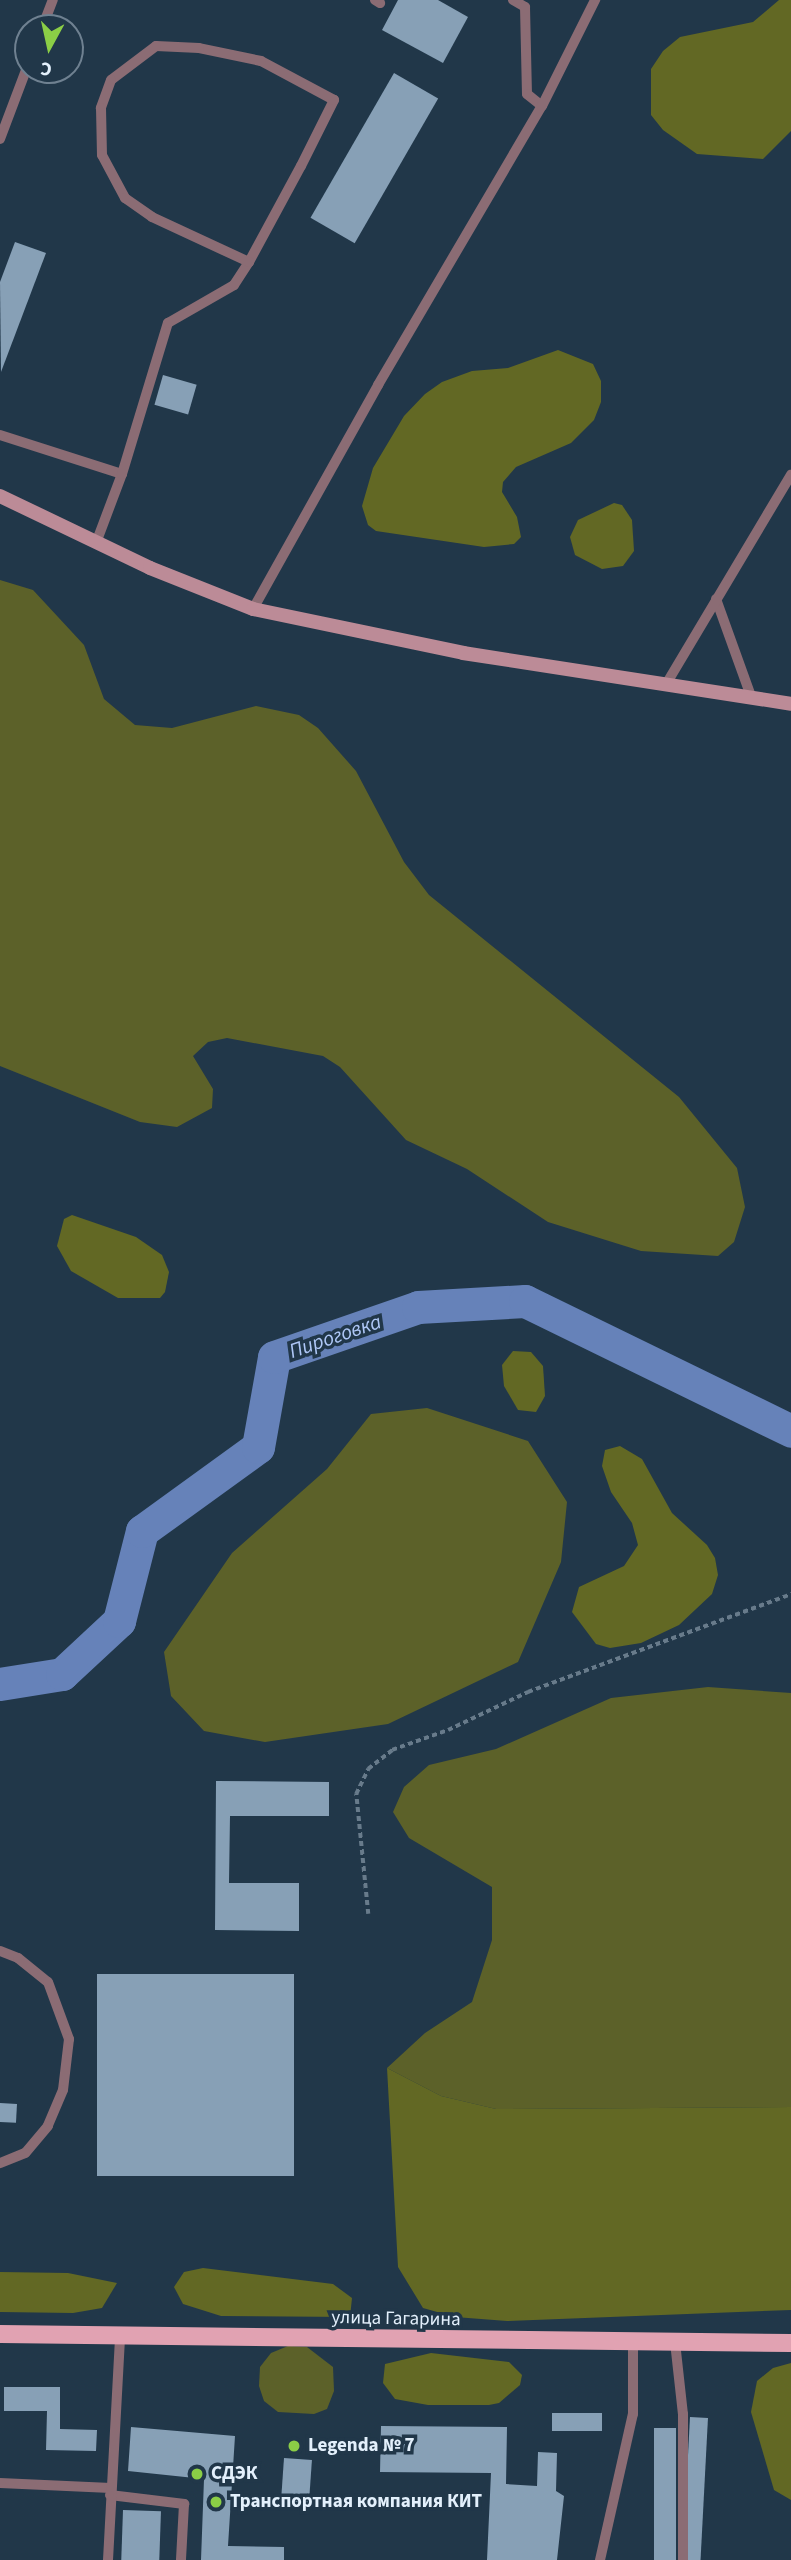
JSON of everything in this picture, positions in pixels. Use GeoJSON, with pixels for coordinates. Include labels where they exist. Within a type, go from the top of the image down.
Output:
{"type":"FeatureCollection","features":[{"type":"Feature","properties":{"kind":"main road"},"geometry":{"type":"LineString","coordinates":[[0,496],[96,543],[254,609],[451,651],[791,704]]}},
{"type":"Feature","properties":{"kind":"main road","name":"улица Гагарина"},"geometry":{"type":"LineString","coordinates":[[0,2334],[791,2343]]}},
{"type":"Feature","properties":{"kind":"lane"},"geometry":{"type":"LineString","coordinates":[[513,0],[528,4],[527,94],[542,106]]}},
{"type":"Feature","properties":{"kind":"lane"},"geometry":{"type":"LineString","coordinates":[[254,609],[377,385],[542,106],[595,0]]}},
{"type":"Feature","properties":{"kind":"lane"},"geometry":{"type":"LineString","coordinates":[[96,543],[122,474],[168,323],[234,285],[249,262],[334,100],[261,61],[199,48],[156,46],[111,80],[101,108],[102,155],[124,198],[152,216],[249,262]]}},
{"type":"Feature","properties":{"kind":"lane"},"geometry":{"type":"LineString","coordinates":[[0,139],[21,84]]}},
{"type":"Feature","properties":{"kind":"lane"},"geometry":{"type":"LineString","coordinates":[[0,435],[122,474]]}},
{"type":"Feature","properties":{"kind":"lane"},"geometry":{"type":"LineString","coordinates":[[665,686],[791,475]]}},
{"type":"Feature","properties":{"kind":"lane"},"geometry":{"type":"LineString","coordinates":[[716,599],[752,699]]}},
{"type":"Feature","properties":{"kind":"lane"},"geometry":{"type":"LineString","coordinates":[[0,1951],[18,1958],[48,1982],[69,2039],[63,2090],[48,2126],[25,2153],[0,2163]]}},
{"type":"Feature","properties":{"kind":"lane"},"geometry":{"type":"LineString","coordinates":[[108,2560],[120,2336]]}},
{"type":"Feature","properties":{"kind":"lane"},"geometry":{"type":"LineString","coordinates":[[600,2560],[632,2414],[633,2342]]}},
{"type":"Feature","properties":{"kind":"lane"},"geometry":{"type":"LineString","coordinates":[[675,2343],[683,2414],[683,2560]]}},
{"type":"Feature","properties":{"kind":"lane"},"geometry":{"type":"LineString","coordinates":[[0,2483],[111,2491],[184,2504],[181,2560]]}},
{"type":"Feature","properties":{"kind":"path"},"geometry":{"type":"LineString","coordinates":[[368,1914],[356,1794],[368,1769],[392,1750],[449,1730],[528,1692],[791,1594]]}},
{"type":"Feature","properties":{"kind":"green space"},"geometry":{"type":"Polygon","coordinates":[[[779,0],[791,0],[791,131],[763,159],[697,154],[663,130],[651,115],[651,69],[663,51],[680,37],[753,22],[779,0]]]}},
{"type":"Feature","properties":{"kind":"green space"},"geometry":{"type":"Polygon","coordinates":[[[558,350],[593,364],[601,381],[601,402],[594,420],[571,443],[516,467],[503,482],[502,492],[517,517],[521,537],[514,544],[484,547],[376,531],[368,525],[362,506],[373,468],[404,416],[425,394],[442,382],[472,371],[508,368],[558,350]]]}},
{"type":"Feature","properties":{"kind":"green space"},"geometry":{"type":"Polygon","coordinates":[[[614,503],[622,505],[632,520],[634,551],[623,566],[602,569],[575,555],[570,537],[578,520],[614,503]]]}},
{"type":"Feature","properties":{"kind":"green space"},"geometry":{"type":"Polygon","coordinates":[[[0,580],[33,590],[84,645],[104,699],[135,725],[172,728],[256,706],[299,715],[318,728],[356,771],[404,862],[429,895],[679,1097],[737,1168],[745,1207],[734,1242],[718,1256],[641,1251],[548,1222],[467,1169],[406,1140],[340,1067],[323,1056],[227,1038],[208,1042],[193,1056],[213,1089],[212,1108],[177,1127],[140,1122],[0,1066],[0,580]]]}},
{"type":"Feature","properties":{"kind":"green space"},"geometry":{"type":"Polygon","coordinates":[[[72,1215],[136,1237],[162,1255],[169,1272],[165,1292],[160,1298],[118,1298],[71,1271],[57,1246],[64,1219],[72,1215]]]}},
{"type":"Feature","properties":{"kind":"green space"},"geometry":{"type":"Polygon","coordinates":[[[513,1351],[531,1352],[543,1366],[545,1396],[536,1412],[518,1410],[504,1386],[502,1365],[513,1351]]]}},
{"type":"Feature","properties":{"kind":"green space"},"geometry":{"type":"Polygon","coordinates":[[[427,1408],[528,1441],[567,1502],[561,1562],[518,1662],[388,1724],[265,1742],[204,1731],[171,1696],[164,1652],[232,1553],[327,1469],[371,1414],[427,1408]]]}},
{"type":"Feature","properties":{"kind":"green space"},"geometry":{"type":"Polygon","coordinates":[[[620,1446],[642,1459],[672,1513],[707,1545],[715,1558],[718,1575],[712,1594],[679,1625],[641,1643],[610,1648],[596,1644],[572,1612],[579,1587],[624,1566],[638,1545],[632,1523],[611,1492],[602,1466],[605,1450],[620,1446]]]}},
{"type":"Feature","properties":{"kind":"green space"},"geometry":{"type":"Polygon","coordinates":[[[708,1687],[791,1693],[791,2107],[496,2109],[441,2096],[387,2068],[425,2033],[472,2002],[492,1940],[492,1887],[409,1838],[393,1812],[404,1787],[429,1765],[496,1749],[611,1698],[708,1687]]]}},
{"type":"Feature","properties":{"kind":"green space"},"geometry":{"type":"Polygon","coordinates":[[[387,2068],[441,2096],[496,2109],[791,2107],[791,2310],[507,2321],[455,2317],[423,2308],[398,2267],[387,2068]]]}},
{"type":"Feature","properties":{"kind":"green space"},"geometry":{"type":"Polygon","coordinates":[[[203,2268],[333,2284],[352,2298],[350,2317],[221,2316],[183,2304],[174,2287],[184,2272],[203,2268]]]}},
{"type":"Feature","properties":{"kind":"green space"},"geometry":{"type":"Polygon","coordinates":[[[0,2272],[68,2273],[117,2283],[102,2308],[73,2313],[0,2312],[0,2272]]]}},
{"type":"Feature","properties":{"kind":"green space"},"geometry":{"type":"Polygon","coordinates":[[[288,2346],[307,2347],[333,2367],[334,2391],[327,2409],[314,2414],[278,2412],[264,2401],[259,2386],[260,2367],[271,2353],[288,2346]]]}},
{"type":"Feature","properties":{"kind":"green space"},"geometry":{"type":"Polygon","coordinates":[[[431,2353],[509,2362],[522,2375],[520,2385],[499,2403],[489,2405],[428,2405],[395,2399],[383,2383],[385,2364],[431,2353]]]}},
{"type":"Feature","properties":{"kind":"green space"},"geometry":{"type":"Polygon","coordinates":[[[791,2363],[791,2500],[774,2490],[751,2412],[757,2381],[773,2368],[791,2363]]]}},
{"type":"Feature","properties":{"kind":"building"},"geometry":{"type":"Polygon","coordinates":[[[398,0],[438,0],[468,17],[443,63],[382,30],[398,0]]]}},
{"type":"Feature","properties":{"kind":"building"},"geometry":{"type":"Polygon","coordinates":[[[394,73],[438,98],[355,243],[310,218],[394,73]]]}},
{"type":"Feature","properties":{"kind":"building"},"geometry":{"type":"Polygon","coordinates":[[[15,242],[46,253],[1,372],[0,282],[15,242]]]}},
{"type":"Feature","properties":{"kind":"building"},"geometry":{"type":"Polygon","coordinates":[[[163,375],[197,385],[188,414],[154,405],[163,375]]]}},
{"type":"Feature","properties":{"kind":"building"},"geometry":{"type":"Polygon","coordinates":[[[216,1781],[329,1782],[329,1816],[230,1816],[229,1883],[299,1883],[299,1931],[215,1930],[216,1781]]]}},
{"type":"Feature","properties":{"kind":"building"},"geometry":{"type":"Polygon","coordinates":[[[97,1974],[294,1974],[294,2176],[97,2176],[97,1974]]]}},
{"type":"Feature","properties":{"kind":"building"},"geometry":{"type":"Polygon","coordinates":[[[0,2103],[17,2104],[16,2123],[0,2122],[0,2103]]]}},
{"type":"Feature","properties":{"kind":"building"},"geometry":{"type":"Polygon","coordinates":[[[4,2387],[60,2387],[60,2429],[97,2430],[96,2451],[46,2450],[47,2411],[4,2411],[4,2387]]]}},
{"type":"Feature","properties":{"kind":"building"},"geometry":{"type":"Polygon","coordinates":[[[552,2413],[602,2413],[602,2431],[552,2431],[552,2413]]]}},
{"type":"Feature","properties":{"kind":"building"},"geometry":{"type":"Polygon","coordinates":[[[690,2417],[708,2418],[701,2560],[683,2560],[690,2417]]]}},
{"type":"Feature","properties":{"kind":"building"},"geometry":{"type":"Polygon","coordinates":[[[381,2426],[507,2427],[506,2484],[537,2486],[538,2452],[557,2453],[556,2491],[564,2496],[557,2560],[487,2560],[491,2473],[380,2472],[381,2426]]]}},
{"type":"Feature","properties":{"kind":"building"},"geometry":{"type":"Polygon","coordinates":[[[131,2427],[235,2436],[228,2546],[284,2547],[284,2560],[201,2560],[204,2479],[128,2471],[131,2427]]]}},
{"type":"Feature","properties":{"kind":"building"},"geometry":{"type":"Polygon","coordinates":[[[654,2428],[676,2428],[676,2560],[654,2560],[654,2428]]]}},
{"type":"Feature","properties":{"kind":"building"},"geometry":{"type":"Polygon","coordinates":[[[284,2458],[312,2460],[309,2503],[281,2501],[284,2458]]]}},
{"type":"Feature","properties":{"kind":"building"},"geometry":{"type":"Polygon","coordinates":[[[123,2510],[161,2511],[159,2560],[121,2560],[123,2510]]]}},
{"type":"Feature","properties":{"kind":"waterway","name":"Пироговка"},"geometry":{"type":"LineString","coordinates":[[0,1684],[62,1674],[119,1621],[142,1531],[258,1447],[274,1357],[418,1307],[525,1301],[791,1431]]}},
{"type":"Feature","properties":{"kind":"place","name":"Legenda № 7"},"geometry":{"type":"Point","coordinates":[294,2446]}},
{"type":"Feature","properties":{"kind":"place","name":"СДЭК"},"geometry":{"type":"Point","coordinates":[197,2474]}},
{"type":"Feature","properties":{"kind":"place","name":"Транспортная компания КИТ"},"geometry":{"type":"Point","coordinates":[216,2502]}}]}
